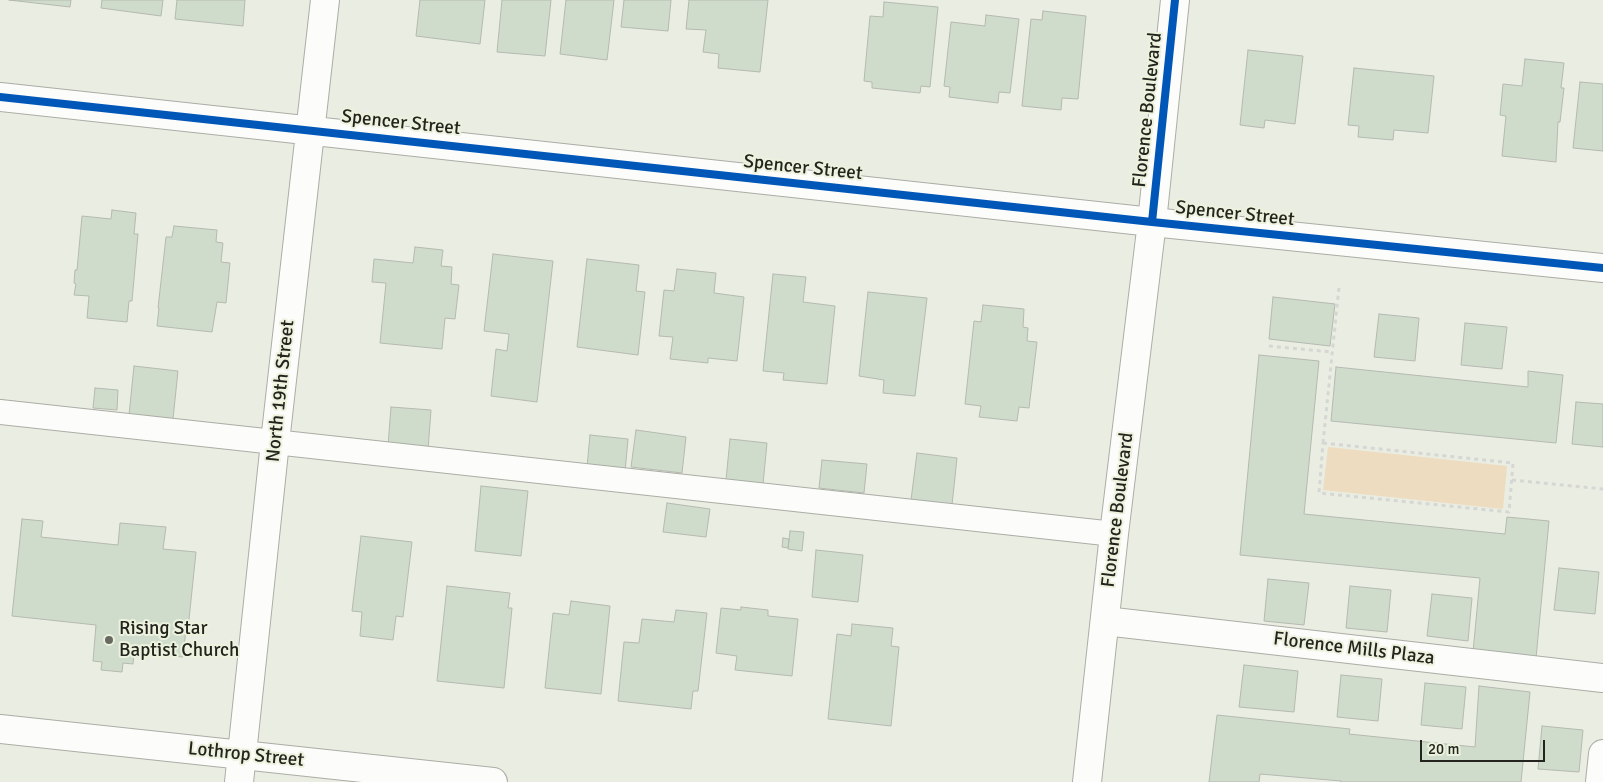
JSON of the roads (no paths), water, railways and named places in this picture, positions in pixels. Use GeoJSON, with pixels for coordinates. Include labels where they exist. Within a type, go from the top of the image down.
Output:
{"type":"FeatureCollection","features":[{"type":"Feature","properties":{"kind":"street","name":"North 19th Street"},"geometry":{"type":"LineString","coordinates":[[239,782],[325,0]]}},
{"type":"Feature","properties":{"kind":"street","name":"Florence Boulevard"},"geometry":{"type":"LineString","coordinates":[[1087,782],[1114,534],[1152,222],[1175,0]]}},
{"type":"Feature","properties":{"kind":"street","name":"Spencer Street"},"geometry":{"type":"LineString","coordinates":[[0,97],[1152,222],[1603,268]]}},
{"type":"Feature","properties":{"kind":"street","name":"Florence Mills Plaza"},"geometry":{"type":"LineString","coordinates":[[1105,621],[1603,678]]}},
{"type":"Feature","properties":{"kind":"street","name":"Lothrop Street"},"geometry":{"type":"LineString","coordinates":[[0,729],[492,782]]}},
{"type":"Feature","properties":{"kind":"street"},"geometry":{"type":"LineString","coordinates":[[1600,782],[1603,754]]}},
{"type":"Feature","properties":{"kind":"lane"},"geometry":{"type":"LineString","coordinates":[[0,412],[1114,534]]}},
{"type":"Feature","properties":{"kind":"place","name":"Rising Star Baptist Church"},"geometry":{"type":"Point","coordinates":[109,640]}}]}
